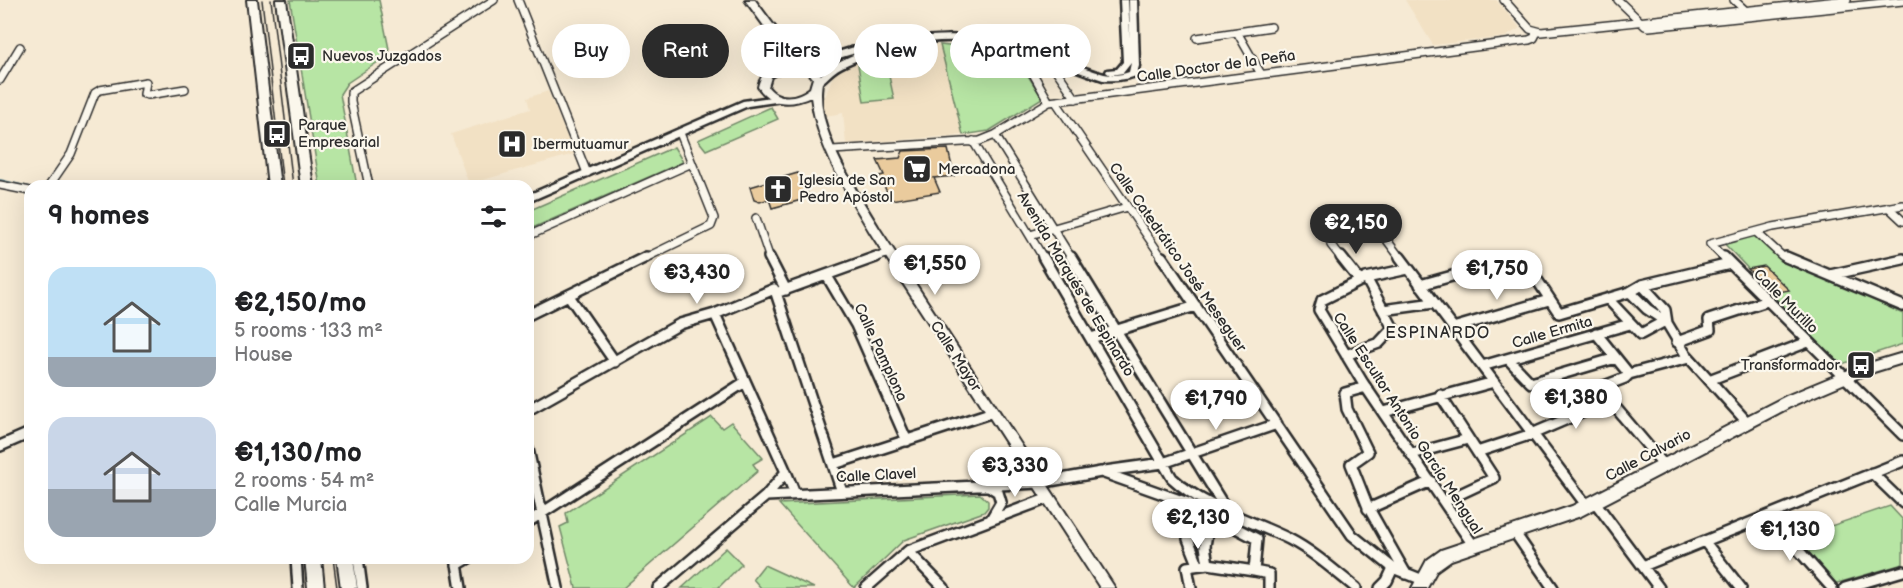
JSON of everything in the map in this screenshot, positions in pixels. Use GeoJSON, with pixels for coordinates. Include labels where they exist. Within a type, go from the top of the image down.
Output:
{"type":"FeatureCollection","features":[{"type":"Feature","properties":{"kind":"main road"},"geometry":{"type":"LineString","coordinates":[[252,0],[273,180]]}},
{"type":"Feature","properties":{"kind":"main road"},"geometry":{"type":"LineString","coordinates":[[281,0],[306,180]]}},
{"type":"Feature","properties":{"kind":"main road"},"geometry":{"type":"LineString","coordinates":[[750,0],[768,24]]}},
{"type":"Feature","properties":{"kind":"main road"},"geometry":{"type":"LineString","coordinates":[[766,78],[763,87],[768,95],[779,99],[797,99],[810,106],[819,115]]}},
{"type":"Feature","properties":{"kind":"main road"},"geometry":{"type":"LineString","coordinates":[[797,99],[817,86],[816,78]]}},
{"type":"Feature","properties":{"kind":"main road","name":"Calle Mayor"},"geometry":{"type":"LineString","coordinates":[[817,86],[819,115],[832,150],[855,197],[889,253],[1108,588]]}},
{"type":"Feature","properties":{"kind":"main road","name":"Calle Calvario"},"geometry":{"type":"LineString","coordinates":[[1421,584],[1432,565],[1446,555],[1515,534],[1591,504],[1791,400],[1844,378],[1903,358]]}},
{"type":"Feature","properties":{"kind":"main road"},"geometry":{"type":"LineString","coordinates":[[314,564],[316,588]]}},
{"type":"Feature","properties":{"kind":"main road"},"geometry":{"type":"LineString","coordinates":[[346,564],[349,588]]}},
{"type":"Feature","properties":{"kind":"street"},"geometry":{"type":"LineString","coordinates":[[368,180],[351,102],[351,92],[494,0]]}},
{"type":"Feature","properties":{"kind":"street"},"geometry":{"type":"LineString","coordinates":[[842,54],[890,37],[944,31],[971,32],[1015,39],[1104,71],[1120,71],[1127,62],[1124,0]]}},
{"type":"Feature","properties":{"kind":"street"},"geometry":{"type":"LineString","coordinates":[[1091,73],[1116,79],[1133,74],[1135,66],[1133,0]]}},
{"type":"Feature","properties":{"kind":"street"},"geometry":{"type":"LineString","coordinates":[[1504,0],[1530,29],[1537,32]]}},
{"type":"Feature","properties":{"kind":"street"},"geometry":{"type":"LineString","coordinates":[[1618,0],[1646,26],[1903,1]]}},
{"type":"Feature","properties":{"kind":"street"},"geometry":{"type":"LineString","coordinates":[[1734,0],[1746,10]]}},
{"type":"Feature","properties":{"kind":"street"},"geometry":{"type":"LineString","coordinates":[[1640,21],[1847,0]]}},
{"type":"Feature","properties":{"kind":"street"},"geometry":{"type":"LineString","coordinates":[[518,2],[587,173]]}},
{"type":"Feature","properties":{"kind":"street","name":"Calle Doctor de la Peña"},"geometry":{"type":"LineString","coordinates":[[832,150],[973,141],[995,135],[1053,102],[1529,40],[1534,38],[1537,32],[1640,21]]}},
{"type":"Feature","properties":{"kind":"street"},"geometry":{"type":"LineString","coordinates":[[1197,38],[1271,27]]}},
{"type":"Feature","properties":{"kind":"street"},"geometry":{"type":"LineString","coordinates":[[1237,32],[1261,74]]}},
{"type":"Feature","properties":{"kind":"street"},"geometry":{"type":"LineString","coordinates":[[817,86],[829,70],[873,50],[908,41],[950,39]]}},
{"type":"Feature","properties":{"kind":"street"},"geometry":{"type":"LineString","coordinates":[[0,80],[4,68],[21,47]]}},
{"type":"Feature","properties":{"kind":"street","name":"Calle Catedrático José Meseguer"},"geometry":{"type":"LineString","coordinates":[[1038,78],[1352,535],[1393,568],[1421,584]]}},
{"type":"Feature","properties":{"kind":"street"},"geometry":{"type":"LineString","coordinates":[[1062,78],[1076,99]]}},
{"type":"Feature","properties":{"kind":"street"},"geometry":{"type":"LineString","coordinates":[[53,180],[67,161],[83,129],[95,93],[100,90],[146,82],[144,94],[148,95],[185,89]]}},
{"type":"Feature","properties":{"kind":"street"},"geometry":{"type":"LineString","coordinates":[[746,104],[763,87]]}},
{"type":"Feature","properties":{"kind":"street"},"geometry":{"type":"LineString","coordinates":[[534,196],[746,104],[779,99]]}},
{"type":"Feature","properties":{"kind":"street"},"geometry":{"type":"LineString","coordinates":[[534,312],[711,226],[714,218],[680,133]]}},
{"type":"Feature","properties":{"kind":"street","name":"Avenida Marqués de Espinardo"},"geometry":{"type":"LineString","coordinates":[[995,135],[1229,514]]}},
{"type":"Feature","properties":{"kind":"street","name":"Avenida Marqués de Espinardo"},"geometry":{"type":"LineString","coordinates":[[973,141],[1163,463],[1180,487],[1229,514],[1287,538],[1311,552],[1356,588]]}},
{"type":"Feature","properties":{"kind":"street"},"geometry":{"type":"LineString","coordinates":[[534,233],[692,163]]}},
{"type":"Feature","properties":{"kind":"street"},"geometry":{"type":"LineString","coordinates":[[0,185],[24,189]]}},
{"type":"Feature","properties":{"kind":"street"},"geometry":{"type":"LineString","coordinates":[[1756,231],[1903,205]]}},
{"type":"Feature","properties":{"kind":"street"},"geometry":{"type":"LineString","coordinates":[[1030,236],[1127,207]]}},
{"type":"Feature","properties":{"kind":"street"},"geometry":{"type":"LineString","coordinates":[[1888,207],[1903,221]]}},
{"type":"Feature","properties":{"kind":"street"},"geometry":{"type":"LineString","coordinates":[[756,218],[765,249],[786,290]]}},
{"type":"Feature","properties":{"kind":"street"},"geometry":{"type":"LineString","coordinates":[[1377,227],[1532,434],[1659,588]]}},
{"type":"Feature","properties":{"kind":"street"},"geometry":{"type":"LineString","coordinates":[[1756,231],[1782,256],[1903,306]]}},
{"type":"Feature","properties":{"kind":"street","name":"Calle Murillo"},"geometry":{"type":"LineString","coordinates":[[1756,231],[1710,244],[1903,435]]}},
{"type":"Feature","properties":{"kind":"street"},"geometry":{"type":"LineString","coordinates":[[1331,245],[1363,279],[1393,328],[1389,336],[1373,346],[1346,355]]}},
{"type":"Feature","properties":{"kind":"street"},"geometry":{"type":"LineString","coordinates":[[776,293],[889,253]]}},
{"type":"Feature","properties":{"kind":"street"},"geometry":{"type":"LineString","coordinates":[[1420,285],[1522,257],[1559,313],[1630,292],[1642,285],[1730,264]]}},
{"type":"Feature","properties":{"kind":"street"},"geometry":{"type":"LineString","coordinates":[[1829,275],[1903,259]]}},
{"type":"Feature","properties":{"kind":"street","name":"Calle Escultor Antonio García Mengual"},"geometry":{"type":"LineString","coordinates":[[1408,269],[1363,279],[1322,300],[1319,310],[1366,387],[1445,501],[1473,546]]}},
{"type":"Feature","properties":{"kind":"street","name":"Calle Pamplona"},"geometry":{"type":"LineString","coordinates":[[827,276],[856,325],[907,441]]}},
{"type":"Feature","properties":{"kind":"street"},"geometry":{"type":"LineString","coordinates":[[1642,285],[1665,310],[1665,321]]}},
{"type":"Feature","properties":{"kind":"street"},"geometry":{"type":"LineString","coordinates":[[534,407],[680,324],[715,314],[774,289],[842,492]]}},
{"type":"Feature","properties":{"kind":"street"},"geometry":{"type":"LineString","coordinates":[[1630,292],[1647,309],[1665,321],[1689,358],[1747,422]]}},
{"type":"Feature","properties":{"kind":"street"},"geometry":{"type":"LineString","coordinates":[[569,296],[615,362]]}},
{"type":"Feature","properties":{"kind":"street"},"geometry":{"type":"LineString","coordinates":[[1608,299],[1641,334],[1665,321]]}},
{"type":"Feature","properties":{"kind":"street"},"geometry":{"type":"LineString","coordinates":[[1453,328],[1549,300]]}},
{"type":"Feature","properties":{"kind":"street"},"geometry":{"type":"LineString","coordinates":[[1677,342],[1710,330],[1709,320],[1767,301]]}},
{"type":"Feature","properties":{"kind":"street"},"geometry":{"type":"LineString","coordinates":[[1383,310],[1434,303]]}},
{"type":"Feature","properties":{"kind":"street"},"geometry":{"type":"LineString","coordinates":[[1091,338],[1196,306]]}},
{"type":"Feature","properties":{"kind":"street"},"geometry":{"type":"LineString","coordinates":[[715,314],[795,494]]}},
{"type":"Feature","properties":{"kind":"street","name":"Calle Ermita"},"geometry":{"type":"LineString","coordinates":[[1482,366],[1630,324]]}},
{"type":"Feature","properties":{"kind":"street"},"geometry":{"type":"LineString","coordinates":[[1596,333],[1629,374]]}},
{"type":"Feature","properties":{"kind":"street"},"geometry":{"type":"LineString","coordinates":[[1709,380],[1808,342]]}},
{"type":"Feature","properties":{"kind":"street"},"geometry":{"type":"LineString","coordinates":[[1508,359],[1531,383],[1616,358]]}},
{"type":"Feature","properties":{"kind":"street"},"geometry":{"type":"LineString","coordinates":[[1664,465],[1599,388],[1626,378],[1629,374],[1689,358]]}},
{"type":"Feature","properties":{"kind":"street"},"geometry":{"type":"LineString","coordinates":[[534,518],[745,382]]}},
{"type":"Feature","properties":{"kind":"street"},"geometry":{"type":"LineString","coordinates":[[1384,412],[1494,382]]}},
{"type":"Feature","properties":{"kind":"street"},"geometry":{"type":"LineString","coordinates":[[1366,387],[1345,393],[1347,409],[1368,452],[1351,464],[1359,491],[1406,575]]}},
{"type":"Feature","properties":{"kind":"street"},"geometry":{"type":"LineString","coordinates":[[1440,395],[1494,478],[1445,501]]}},
{"type":"Feature","properties":{"kind":"street"},"geometry":{"type":"LineString","coordinates":[[1477,452],[1532,434],[1609,401]]}},
{"type":"Feature","properties":{"kind":"street"},"geometry":{"type":"LineString","coordinates":[[834,464],[993,412]]}},
{"type":"Feature","properties":{"kind":"street","name":"Calle Clavel"},"geometry":{"type":"LineString","coordinates":[[766,496],[1039,483],[1163,463],[1277,424]]}},
{"type":"Feature","properties":{"kind":"street"},"geometry":{"type":"LineString","coordinates":[[0,446],[24,436]]}},
{"type":"Feature","properties":{"kind":"street"},"geometry":{"type":"LineString","coordinates":[[1412,454],[1468,439]]}},
{"type":"Feature","properties":{"kind":"street"},"geometry":{"type":"LineString","coordinates":[[1643,566],[1903,461]]}},
{"type":"Feature","properties":{"kind":"street"},"geometry":{"type":"LineString","coordinates":[[658,588],[766,496],[786,472]]}},
{"type":"Feature","properties":{"kind":"street"},"geometry":{"type":"LineString","coordinates":[[1101,472],[1147,487],[1199,509],[1257,539],[1254,571]]}},
{"type":"Feature","properties":{"kind":"street"},"geometry":{"type":"LineString","coordinates":[[1872,472],[1903,503]]}},
{"type":"Feature","properties":{"kind":"street"},"geometry":{"type":"LineString","coordinates":[[534,475],[558,588]]}},
{"type":"Feature","properties":{"kind":"street"},"geometry":{"type":"LineString","coordinates":[[1368,509],[1431,481]]}},
{"type":"Feature","properties":{"kind":"street"},"geometry":{"type":"LineString","coordinates":[[987,485],[998,492],[1001,502],[991,519]]}},
{"type":"Feature","properties":{"kind":"street"},"geometry":{"type":"LineString","coordinates":[[866,588],[908,551],[1049,498]]}},
{"type":"Feature","properties":{"kind":"street"},"geometry":{"type":"LineString","coordinates":[[1199,509],[1188,539],[1203,564]]}},
{"type":"Feature","properties":{"kind":"street"},"geometry":{"type":"LineString","coordinates":[[1203,564],[1210,515]]}},
{"type":"Feature","properties":{"kind":"street"},"geometry":{"type":"LineString","coordinates":[[1769,517],[1832,588]]}},
{"type":"Feature","properties":{"kind":"street"},"geometry":{"type":"LineString","coordinates":[[1515,534],[1553,588]]}},
{"type":"Feature","properties":{"kind":"street"},"geometry":{"type":"LineString","coordinates":[[1705,542],[1741,588]]}},
{"type":"Feature","properties":{"kind":"street"},"geometry":{"type":"LineString","coordinates":[[908,551],[944,588]]}},
{"type":"Feature","properties":{"kind":"street"},"geometry":{"type":"LineString","coordinates":[[296,564],[298,588]]}},
{"type":"Feature","properties":{"kind":"street"},"geometry":{"type":"LineString","coordinates":[[359,564],[362,588]]}},
{"type":"Feature","properties":{"kind":"street"},"geometry":{"type":"LineString","coordinates":[[456,564],[461,588]]}},
{"type":"Feature","properties":{"kind":"street"},"geometry":{"type":"LineString","coordinates":[[1191,588],[1187,567],[1203,564],[1269,574],[1269,588]]}},
{"type":"Feature","properties":{"kind":"street"},"geometry":{"type":"LineString","coordinates":[[1380,588],[1393,568]]}},
{"type":"Feature","properties":{"kind":"street"},"geometry":{"type":"LineString","coordinates":[[1845,588],[1903,572]]}},
{"type":"Feature","properties":{"kind":"shaded area"},"geometry":{"type":"Polygon","coordinates":[[[1405,0],[1496,0],[1520,28],[1505,37],[1433,45],[1405,0]]]}},
{"type":"Feature","properties":{"kind":"shaded area"},"geometry":{"type":"Polygon","coordinates":[[[938,45],[940,45],[963,135],[846,144],[843,113],[826,116],[821,101],[826,95],[832,78],[842,78],[842,69],[854,62],[854,78],[938,78],[938,45]]]}},
{"type":"Feature","properties":{"kind":"shaded area","name":"Ibermutuamur"},"geometry":{"type":"Polygon","coordinates":[[[548,91],[574,154],[483,180],[468,180],[451,134],[530,109],[527,98],[548,91]]]}},
{"type":"Feature","properties":{"kind":"green space"},"geometry":{"type":"Polygon","coordinates":[[[290,0],[379,0],[390,54],[347,83],[340,94],[356,180],[319,180],[290,0]]]}},
{"type":"Feature","properties":{"kind":"green space"},"geometry":{"type":"Polygon","coordinates":[[[940,45],[950,46],[950,78],[1030,78],[1042,98],[989,131],[963,135],[940,45]]]}},
{"type":"Feature","properties":{"kind":"green space"},"geometry":{"type":"Polygon","coordinates":[[[860,78],[889,78],[894,99],[864,102],[860,78]]]}},
{"type":"Feature","properties":{"kind":"green space"},"geometry":{"type":"Polygon","coordinates":[[[771,107],[778,119],[706,150],[698,140],[771,107]]]}},
{"type":"Feature","properties":{"kind":"green space"},"geometry":{"type":"Polygon","coordinates":[[[674,147],[683,162],[534,227],[534,208],[674,147]]]}},
{"type":"Feature","properties":{"kind":"green space"},"geometry":{"type":"Polygon","coordinates":[[[1755,235],[1782,260],[1827,278],[1903,314],[1903,344],[1839,365],[1721,240],[1755,235]]]}},
{"type":"Feature","properties":{"kind":"green space"},"geometry":{"type":"Polygon","coordinates":[[[712,417],[722,428],[731,422],[763,458],[753,464],[758,471],[623,588],[576,588],[560,527],[568,523],[566,513],[712,417]]]}},
{"type":"Feature","properties":{"kind":"green space"},"geometry":{"type":"Polygon","coordinates":[[[980,494],[988,501],[988,507],[984,512],[904,540],[854,588],[779,504],[980,494]]]}},
{"type":"Feature","properties":{"kind":"green space"},"geometry":{"type":"Polygon","coordinates":[[[1890,506],[1903,520],[1903,564],[1834,584],[1795,538],[1890,506]]]}},
{"type":"Feature","properties":{"kind":"green space"},"geometry":{"type":"Polygon","coordinates":[[[726,548],[742,564],[718,588],[682,588],[726,548]]]}},
{"type":"Feature","properties":{"kind":"green space"},"geometry":{"type":"Polygon","coordinates":[[[764,565],[814,588],[761,588],[753,579],[764,565]]]}},
{"type":"Feature","properties":{"kind":"building","name":"Mercadona"},"geometry":{"type":"Polygon","coordinates":[[[948,149],[954,176],[934,178],[940,192],[891,200],[879,176],[884,175],[877,160],[900,158],[903,151],[948,149]]]}},
{"type":"Feature","properties":{"kind":"building","name":"Iglesia de San Pedro Apóstol"},"geometry":{"type":"Polygon","coordinates":[[[798,173],[809,196],[805,199],[772,208],[769,199],[760,202],[754,200],[750,187],[798,173]]]}},
{"type":"Feature","properties":{"kind":"building"},"geometry":{"type":"Polygon","coordinates":[[[1764,266],[1789,290],[1772,293],[1748,269],[1764,266]]]}},
{"type":"Feature","properties":{"kind":"waterway"},"geometry":{"type":"LineString","coordinates":[[0,180],[24,186]]}},
{"type":"Feature","properties":{"kind":"tram line"},"geometry":{"type":"LineString","coordinates":[[262,0],[282,180]]}},
{"type":"Feature","properties":{"kind":"tram line"},"geometry":{"type":"LineString","coordinates":[[271,0],[292,180]]}},
{"type":"Feature","properties":{"kind":"tram line"},"geometry":{"type":"LineString","coordinates":[[334,564],[337,588]]}},
{"type":"Feature","properties":{"kind":"place","name":"Nuevos Juzgados"},"geometry":{"type":"Point","coordinates":[301,56]}},
{"type":"Feature","properties":{"kind":"place","name":"Parque Empresarial"},"geometry":{"type":"Point","coordinates":[277,134]}},
{"type":"Feature","properties":{"kind":"place","name":"Ibermutuamur"},"geometry":{"type":"Point","coordinates":[512,144]}},
{"type":"Feature","properties":{"kind":"place","name":"Mercadona"},"geometry":{"type":"Point","coordinates":[917,169]}},
{"type":"Feature","properties":{"kind":"place","name":"Iglesia de San Pedro Apóstol"},"geometry":{"type":"Point","coordinates":[778,189]}},
{"type":"Feature","properties":{"kind":"place","name":"Transformador"},"geometry":{"type":"Point","coordinates":[1861,365]}},
{"type":"Feature","properties":{"kind":"district","name":"ESPINARDO"},"geometry":{"type":"Point","coordinates":[1438,332]}}]}
